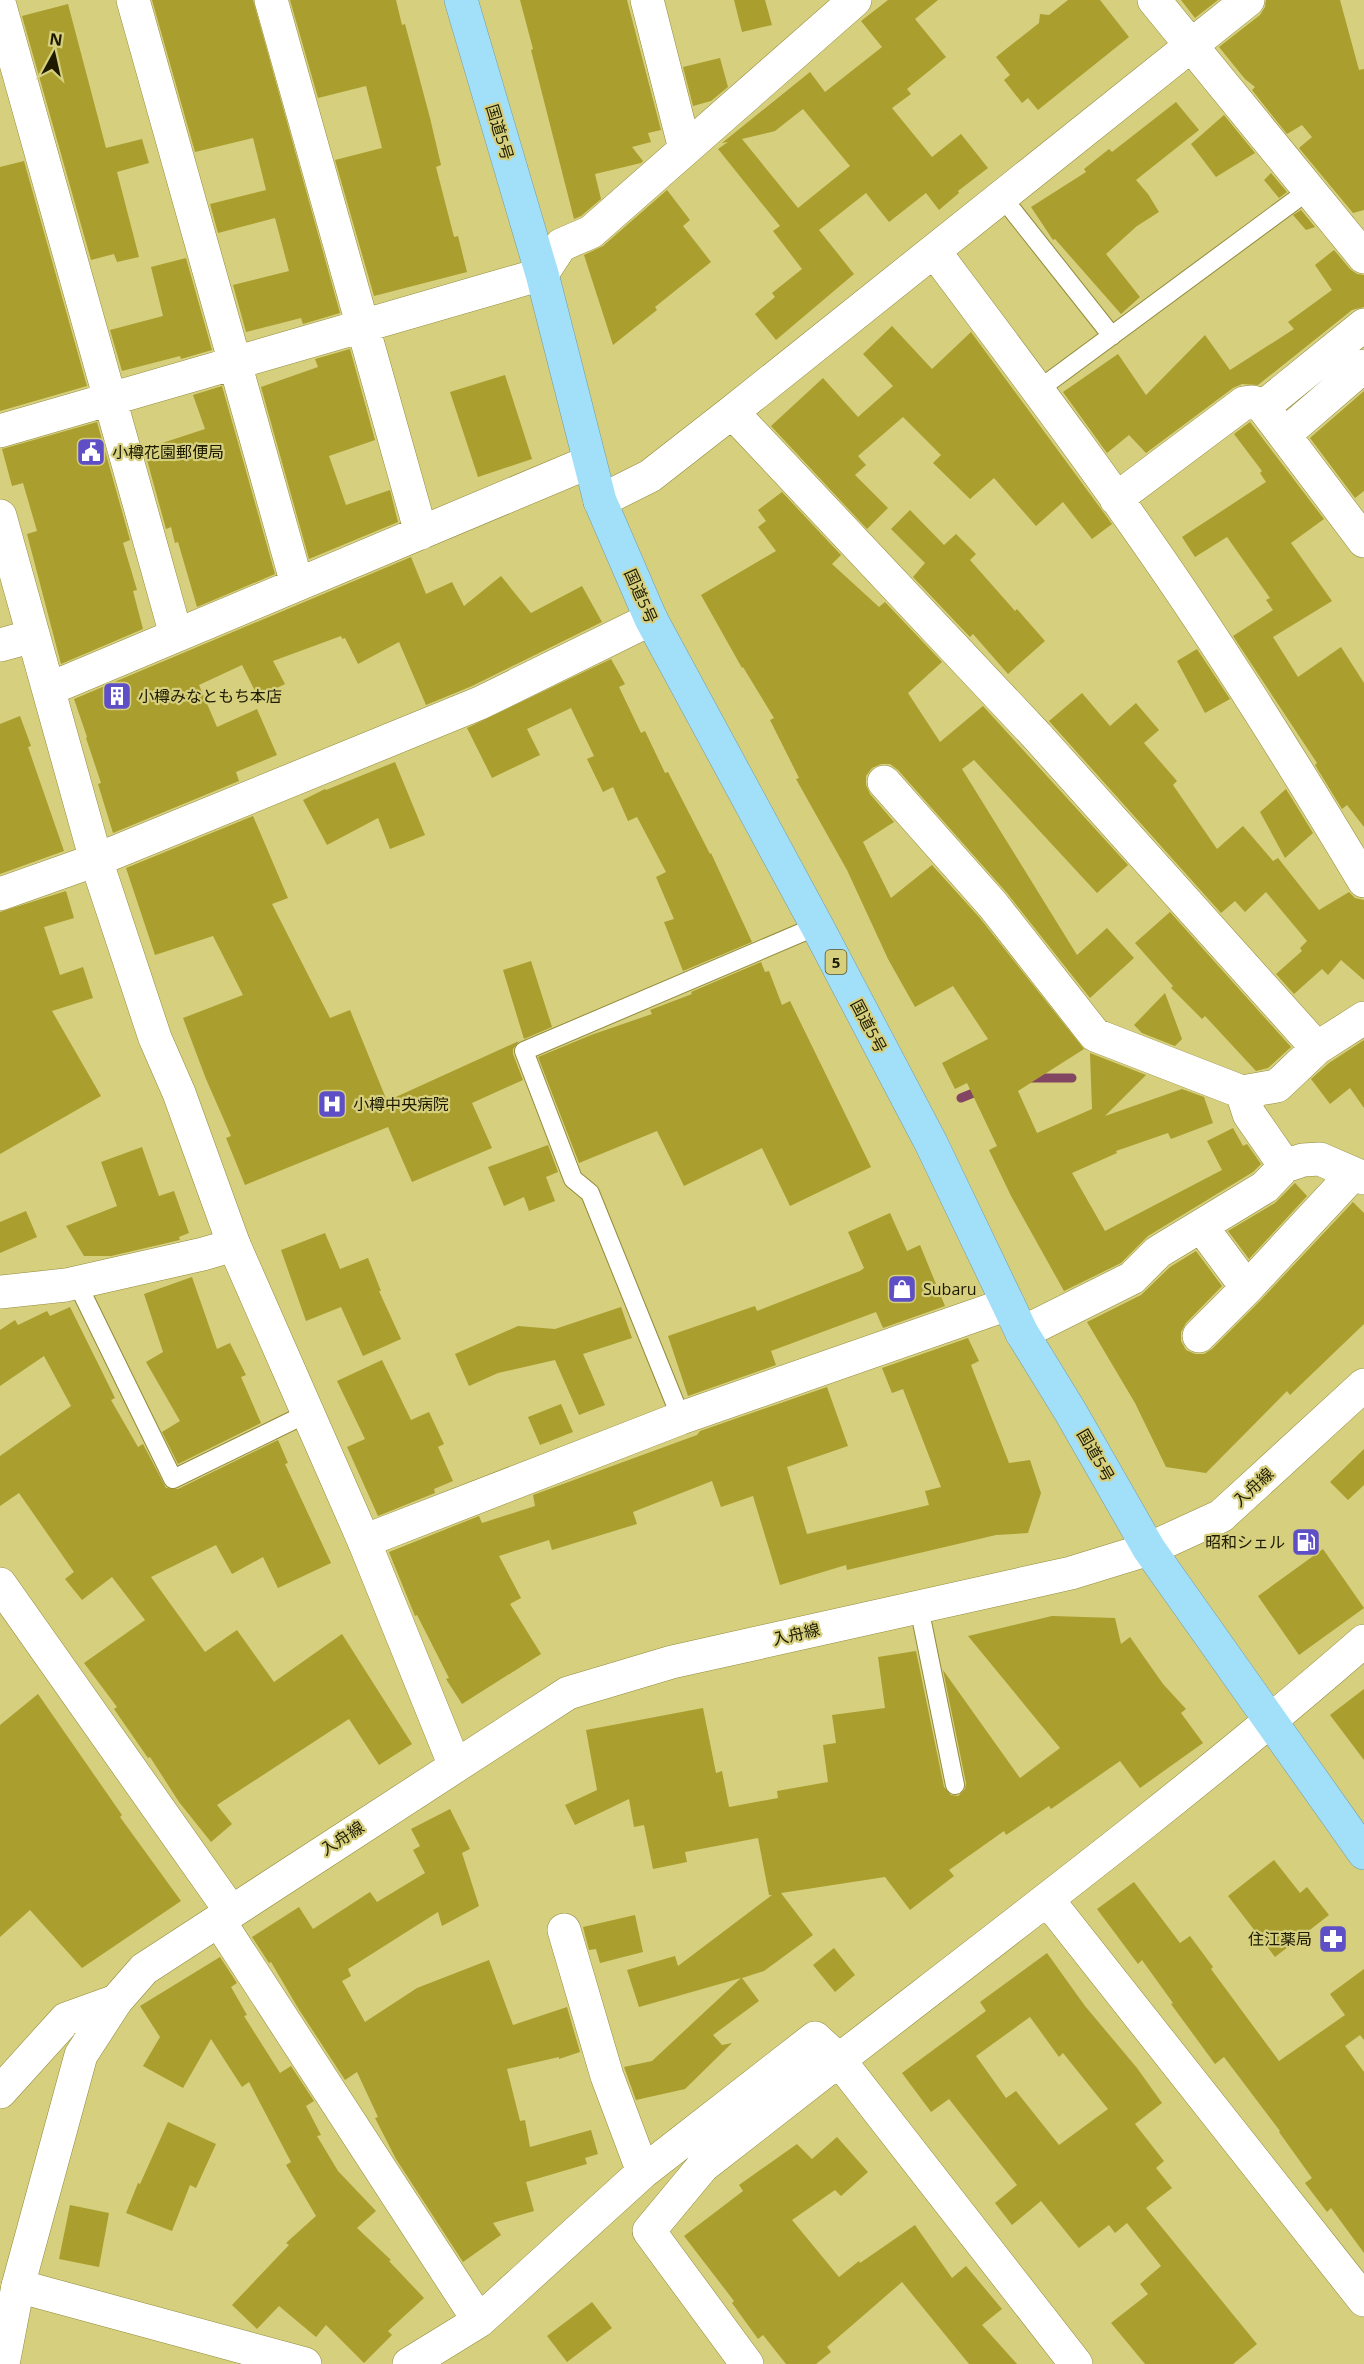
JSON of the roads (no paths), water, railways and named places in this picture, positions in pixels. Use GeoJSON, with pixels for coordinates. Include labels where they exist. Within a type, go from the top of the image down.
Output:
{"type":"FeatureCollection","features":[{"type":"Feature","properties":{"kind":"highway","name":"国道5号"},"geometry":{"type":"LineString","coordinates":[[460,0],[542,274],[600,501],[651,619],[931,1143],[1022,1334],[1070,1411],[1149,1549],[1364,1853]]}},
{"type":"Feature","properties":{"kind":"street"},"geometry":{"type":"LineString","coordinates":[[133,0],[297,584]]}},
{"type":"Feature","properties":{"kind":"street"},"geometry":{"type":"LineString","coordinates":[[271,0],[421,533]]}},
{"type":"Feature","properties":{"kind":"street"},"geometry":{"type":"LineString","coordinates":[[647,0],[685,148]]}},
{"type":"Feature","properties":{"kind":"street"},"geometry":{"type":"LineString","coordinates":[[0,431],[542,274],[561,245],[591,232],[685,148],[825,11],[855,0]]}},
{"type":"Feature","properties":{"kind":"street"},"geometry":{"type":"LineString","coordinates":[[1154,0],[1364,256]]}},
{"type":"Feature","properties":{"kind":"street"},"geometry":{"type":"LineString","coordinates":[[600,501],[651,476],[1248,0]]}},
{"type":"Feature","properties":{"kind":"street"},"geometry":{"type":"LineString","coordinates":[[0,6],[176,635]]}},
{"type":"Feature","properties":{"kind":"street"},"geometry":{"type":"LineString","coordinates":[[934,251],[1116,499],[1247,691],[1364,881]]}},
{"type":"Feature","properties":{"kind":"street"},"geometry":{"type":"LineString","coordinates":[[1263,407],[1364,325]]}},
{"type":"Feature","properties":{"kind":"street"},"geometry":{"type":"LineString","coordinates":[[1284,435],[1364,366]]}},
{"type":"Feature","properties":{"kind":"street"},"geometry":{"type":"LineString","coordinates":[[1116,499],[1244,403],[1253,402],[1263,407],[1364,541]]}},
{"type":"Feature","properties":{"kind":"street"},"geometry":{"type":"LineString","coordinates":[[732,412],[1037,736],[1317,1048]]}},
{"type":"Feature","properties":{"kind":"street"},"geometry":{"type":"LineString","coordinates":[[49,689],[589,462]]}},
{"type":"Feature","properties":{"kind":"street"},"geometry":{"type":"LineString","coordinates":[[0,516],[96,860],[154,1038],[179,1093],[234,1245],[364,1541],[455,1766]]}},
{"type":"Feature","properties":{"kind":"street"},"geometry":{"type":"LineString","coordinates":[[0,894],[96,860],[480,703],[651,619]]}},
{"type":"Feature","properties":{"kind":"street"},"geometry":{"type":"LineString","coordinates":[[0,645],[33,636]]}},
{"type":"Feature","properties":{"kind":"street"},"geometry":{"type":"LineString","coordinates":[[884,782],[993,905],[1095,1035],[1242,1092],[1277,1086],[1317,1048],[1364,1018]]}},
{"type":"Feature","properties":{"kind":"street"},"geometry":{"type":"LineString","coordinates":[[1242,1092],[1249,1114],[1285,1166]]}},
{"type":"Feature","properties":{"kind":"street"},"geometry":{"type":"LineString","coordinates":[[1022,1334],[1132,1278],[1158,1252],[1265,1187],[1285,1166],[1303,1160],[1320,1159],[1358,1176],[1199,1336]]}},
{"type":"Feature","properties":{"kind":"street"},"geometry":{"type":"LineString","coordinates":[[1201,1226],[1247,1288]]}},
{"type":"Feature","properties":{"kind":"street"},"geometry":{"type":"LineString","coordinates":[[0,1292],[77,1283],[234,1245]]}},
{"type":"Feature","properties":{"kind":"street"},"geometry":{"type":"LineString","coordinates":[[364,1541],[681,1418],[1008,1304]]}},
{"type":"Feature","properties":{"kind":"street","name":"入舟線"},"geometry":{"type":"LineString","coordinates":[[3,2364],[9,2280],[81,2055],[116,2001],[144,1969],[568,1693],[672,1662],[1071,1573],[1149,1549],[1221,1516],[1363,1388]]}},
{"type":"Feature","properties":{"kind":"street"},"geometry":{"type":"LineString","coordinates":[[0,1584],[225,1916],[479,2321]]}},
{"type":"Feature","properties":{"kind":"street"},"geometry":{"type":"LineString","coordinates":[[747,2364],[649,2231],[702,2166],[1270,1723],[1364,1641]]}},
{"type":"Feature","properties":{"kind":"street"},"geometry":{"type":"LineString","coordinates":[[1047,1899],[1364,2300]]}},
{"type":"Feature","properties":{"kind":"street"},"geometry":{"type":"LineString","coordinates":[[564,1930],[608,2076],[643,2172]]}},
{"type":"Feature","properties":{"kind":"street"},"geometry":{"type":"LineString","coordinates":[[2,2087],[66,2019],[116,2001]]}},
{"type":"Feature","properties":{"kind":"street"},"geometry":{"type":"LineString","coordinates":[[409,2364],[479,2321],[643,2172],[815,2038],[839,2060],[1076,2364]]}},
{"type":"Feature","properties":{"kind":"street"},"geometry":{"type":"LineString","coordinates":[[9,2280],[234,2355],[305,2364]]}},
{"type":"Feature","properties":{"kind":"lane"},"geometry":{"type":"LineString","coordinates":[[1038,390],[1309,190]]}},
{"type":"Feature","properties":{"kind":"lane"},"geometry":{"type":"LineString","coordinates":[[1002,197],[1112,336]]}},
{"type":"Feature","properties":{"kind":"lane"},"geometry":{"type":"LineString","coordinates":[[681,1418],[590,1193],[573,1179],[524,1051],[817,926]]}},
{"type":"Feature","properties":{"kind":"lane"},"geometry":{"type":"LineString","coordinates":[[77,1283],[173,1479],[308,1413]]}},
{"type":"Feature","properties":{"kind":"lane"},"geometry":{"type":"LineString","coordinates":[[919,1607],[956,1785]]}},
{"type":"Feature","properties":{"kind":"waterway"},"geometry":{"type":"LineString","coordinates":[[1028,1078],[1072,1078]]}},
{"type":"Feature","properties":{"kind":"waterway"},"geometry":{"type":"LineString","coordinates":[[961,1098],[983,1089]]}},
{"type":"Feature","properties":{"kind":"place","name":"小樽花園郵便局"},"geometry":{"type":"Point","coordinates":[91,452]}},
{"type":"Feature","properties":{"kind":"place","name":"小樽みなともち本店"},"geometry":{"type":"Point","coordinates":[117,696]}},
{"type":"Feature","properties":{"kind":"place","name":"小樽中央病院"},"geometry":{"type":"Point","coordinates":[332,1104]}},
{"type":"Feature","properties":{"kind":"place","name":"Subaru"},"geometry":{"type":"Point","coordinates":[902,1289]}},
{"type":"Feature","properties":{"kind":"place","name":"昭和シェル"},"geometry":{"type":"Point","coordinates":[1306,1542]}},
{"type":"Feature","properties":{"kind":"place","name":"住江薬局"},"geometry":{"type":"Point","coordinates":[1333,1939]}}]}
